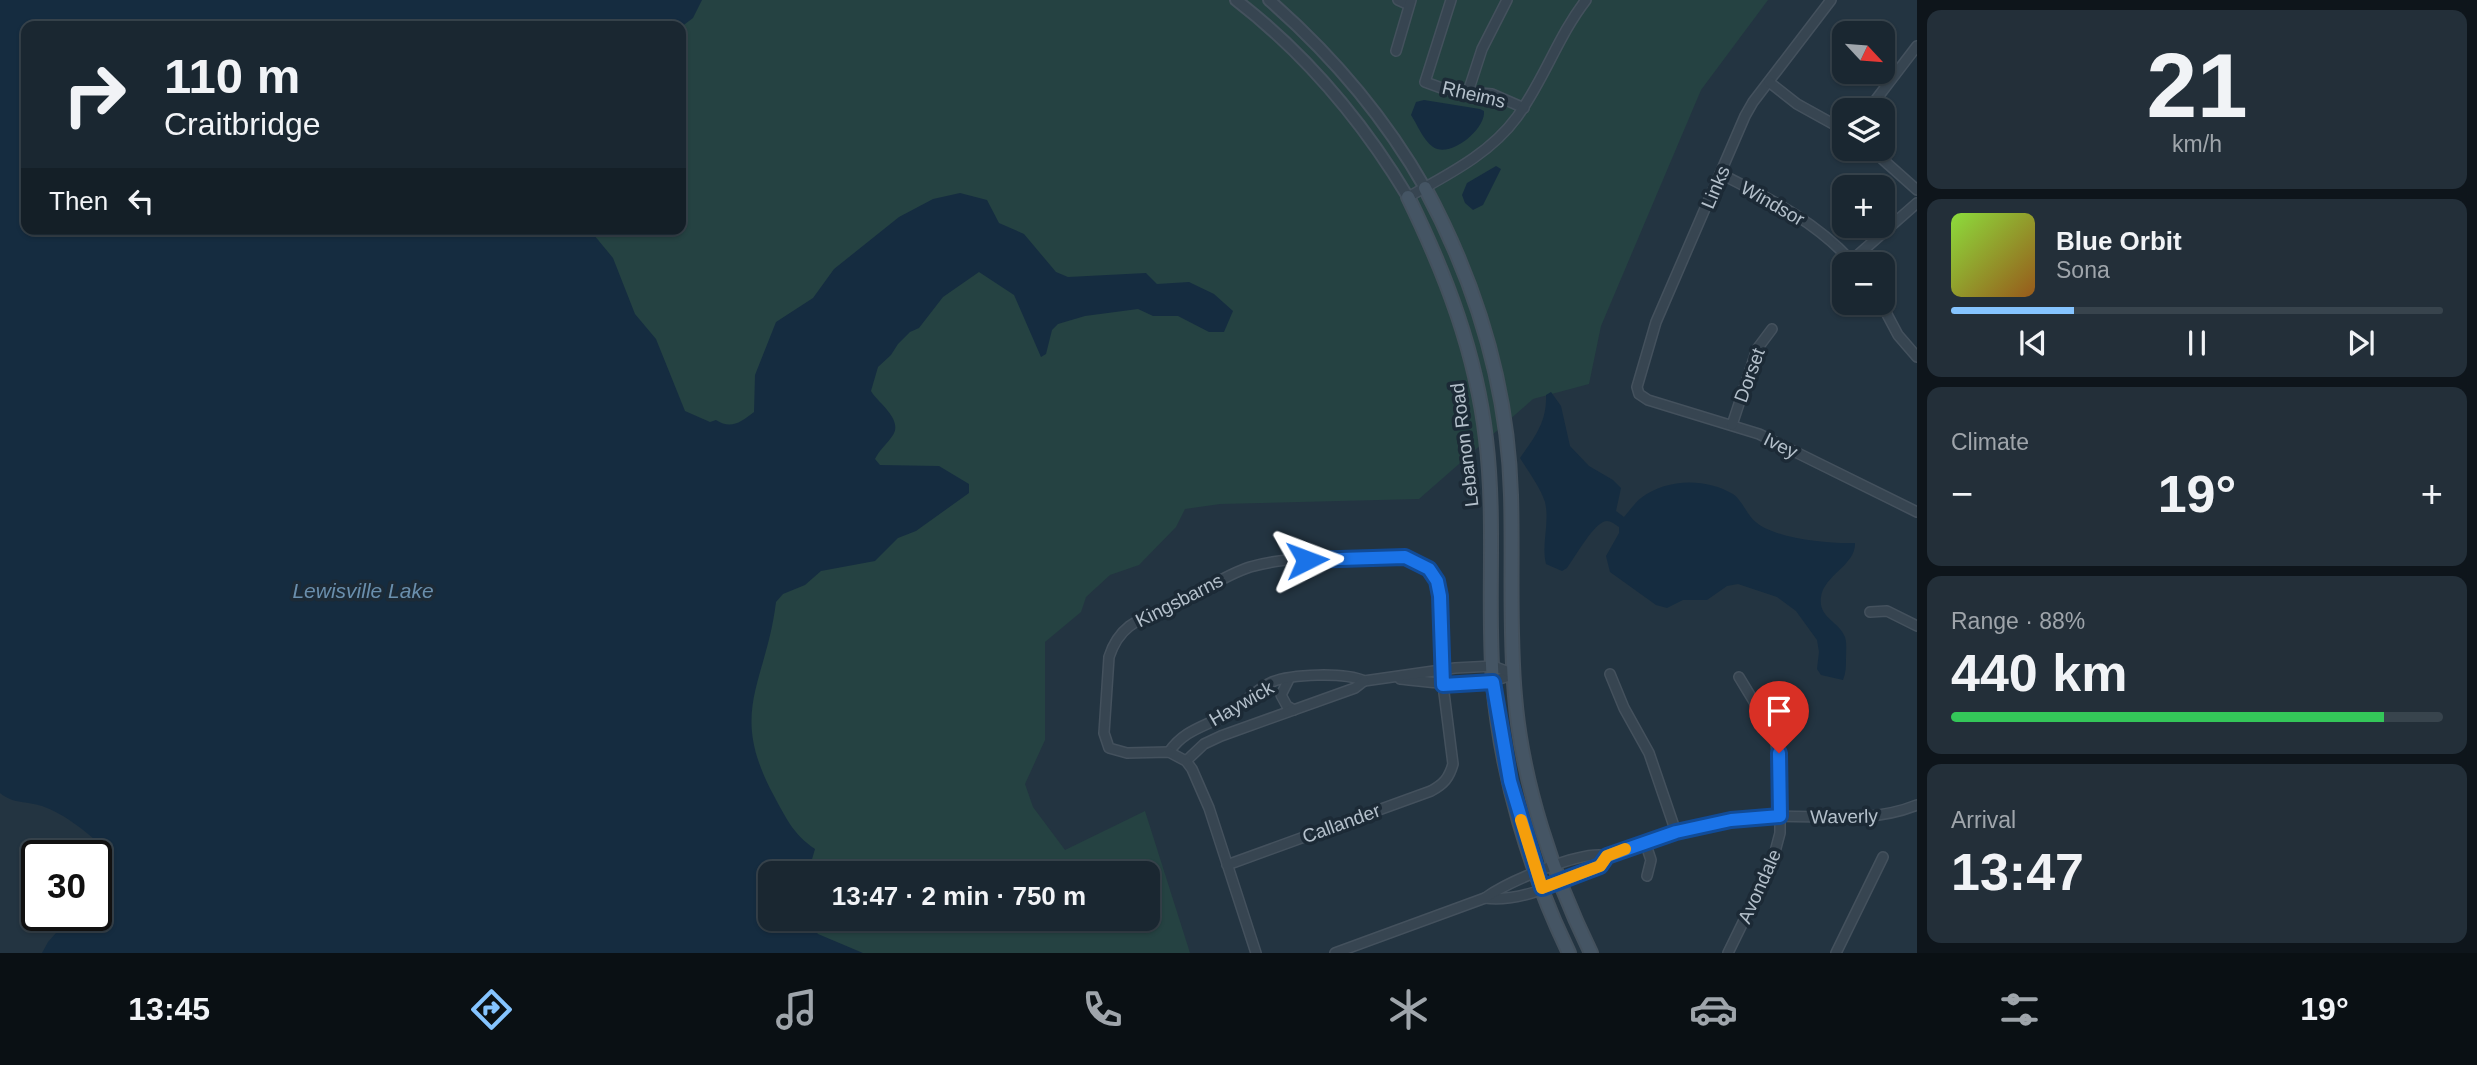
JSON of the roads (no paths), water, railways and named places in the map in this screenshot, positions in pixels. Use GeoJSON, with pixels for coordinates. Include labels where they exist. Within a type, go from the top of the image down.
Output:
{"type":"FeatureCollection","features":[{"type":"Feature","properties":{"kind":"main road","name":"Lebanon Road"},"geometry":{"type":"LineString","coordinates":[[1425,188],[1463,266],[1489,342],[1506,428],[1511,494],[1515,697],[1528,775],[1576,921],[1591,953]]}},
{"type":"Feature","properties":{"kind":"main road","name":"Lebanon Road"},"geometry":{"type":"LineString","coordinates":[[1408,197],[1455,302],[1480,398],[1490,475],[1493,682],[1510,781],[1536,872],[1569,953]]}},
{"type":"Feature","properties":{"kind":"street","name":"Lebanon Road"},"geometry":{"type":"LineString","coordinates":[[1236,0],[1299,55],[1345,107],[1408,197]]}},
{"type":"Feature","properties":{"kind":"street","name":"Lebanon Road"},"geometry":{"type":"LineString","coordinates":[[1269,0],[1314,41],[1375,111],[1425,188]]}},
{"type":"Feature","properties":{"kind":"street"},"geometry":{"type":"LineString","coordinates":[[1396,51],[1410,2],[1398,0]]}},
{"type":"Feature","properties":{"kind":"street","name":"Rheims"},"geometry":{"type":"LineString","coordinates":[[1451,0],[1425,82],[1447,90],[1492,94],[1524,108]]}},
{"type":"Feature","properties":{"kind":"street"},"geometry":{"type":"LineString","coordinates":[[1468,92],[1482,48],[1507,0]]}},
{"type":"Feature","properties":{"kind":"street"},"geometry":{"type":"LineString","coordinates":[[1408,197],[1485,150],[1509,127],[1524,108],[1563,32],[1586,0]]}},
{"type":"Feature","properties":{"kind":"street","name":"Links"},"geometry":{"type":"LineString","coordinates":[[1639,394],[1638,381],[1651,336],[1748,110],[1831,0]]}},
{"type":"Feature","properties":{"kind":"street"},"geometry":{"type":"LineString","coordinates":[[1299,55],[1314,41]]}},
{"type":"Feature","properties":{"kind":"street"},"geometry":{"type":"LineString","coordinates":[[1877,98],[1917,46]]}},
{"type":"Feature","properties":{"kind":"street"},"geometry":{"type":"LineString","coordinates":[[1769,82],[1797,104],[1832,123]]}},
{"type":"Feature","properties":{"kind":"street"},"geometry":{"type":"LineString","coordinates":[[1884,161],[1917,190]]}},
{"type":"Feature","properties":{"kind":"street","name":"Windsor"},"geometry":{"type":"LineString","coordinates":[[1721,174],[1799,216],[1840,252]]}},
{"type":"Feature","properties":{"kind":"street"},"geometry":{"type":"LineString","coordinates":[[1865,252],[1917,203]]}},
{"type":"Feature","properties":{"kind":"street"},"geometry":{"type":"LineString","coordinates":[[1887,315],[1898,335],[1917,357]]}},
{"type":"Feature","properties":{"kind":"street","name":"Dorset"},"geometry":{"type":"LineString","coordinates":[[1732,425],[1757,349],[1772,329]]}},
{"type":"Feature","properties":{"kind":"street","name":"Ivey"},"geometry":{"type":"LineString","coordinates":[[1639,394],[1648,400],[1770,439],[1917,512]]}},
{"type":"Feature","properties":{"kind":"street","name":"Kingsbarns"},"geometry":{"type":"LineString","coordinates":[[1169,752],[1127,753],[1109,748],[1104,733],[1109,657],[1121,632],[1135,621],[1183,601],[1226,576],[1270,563],[1405,557],[1429,569],[1437,581],[1443,669]]}},
{"type":"Feature","properties":{"kind":"street"},"geometry":{"type":"LineString","coordinates":[[1870,612],[1887,611],[1917,626]]}},
{"type":"Feature","properties":{"kind":"street","name":"Haywick"},"geometry":{"type":"LineString","coordinates":[[1169,752],[1181,736],[1218,719],[1273,682],[1354,677],[1364,681],[1443,669],[1493,666],[1514,674]]}},
{"type":"Feature","properties":{"kind":"street"},"geometry":{"type":"LineString","coordinates":[[1462,668],[1463,684]]}},
{"type":"Feature","properties":{"kind":"street"},"geometry":{"type":"LineString","coordinates":[[1443,669],[1443,685]]}},
{"type":"Feature","properties":{"kind":"street","name":"Haywick"},"geometry":{"type":"LineString","coordinates":[[1388,678],[1443,685],[1493,682],[1514,674]]}},
{"type":"Feature","properties":{"kind":"street"},"geometry":{"type":"LineString","coordinates":[[1610,674],[1624,708],[1649,753],[1676,832]]}},
{"type":"Feature","properties":{"kind":"street","name":"Avondale"},"geometry":{"type":"LineString","coordinates":[[1728,953],[1772,863],[1779,841],[1780,816],[1780,762],[1776,744],[1770,728],[1739,677]]}},
{"type":"Feature","properties":{"kind":"street"},"geometry":{"type":"LineString","coordinates":[[1289,679],[1281,695],[1287,706],[1294,710]]}},
{"type":"Feature","properties":{"kind":"street","name":"Haywick"},"geometry":{"type":"LineString","coordinates":[[1185,761],[1204,744],[1226,734],[1355,688],[1364,681]]}},
{"type":"Feature","properties":{"kind":"street","name":"Callander"},"geometry":{"type":"LineString","coordinates":[[1227,865],[1442,785],[1450,775],[1453,764],[1443,685]]}},
{"type":"Feature","properties":{"kind":"street"},"geometry":{"type":"LineString","coordinates":[[1218,719],[1226,734]]}},
{"type":"Feature","properties":{"kind":"street"},"geometry":{"type":"LineString","coordinates":[[1169,752],[1185,761],[1200,782],[1256,953]]}},
{"type":"Feature","properties":{"kind":"street","name":"Waverly"},"geometry":{"type":"LineString","coordinates":[[1485,898],[1500,900],[1542,888],[1600,866],[1607,856],[1645,842],[1731,820],[1780,816],[1865,818],[1917,805]]}},
{"type":"Feature","properties":{"kind":"street"},"geometry":{"type":"LineString","coordinates":[[1645,842],[1651,860],[1647,876]]}},
{"type":"Feature","properties":{"kind":"street","name":"Waverly"},"geometry":{"type":"LineString","coordinates":[[1485,898],[1503,885],[1536,872],[1596,853],[1607,856]]}},
{"type":"Feature","properties":{"kind":"street"},"geometry":{"type":"LineString","coordinates":[[1836,953],[1882,857]]}},
{"type":"Feature","properties":{"kind":"street"},"geometry":{"type":"LineString","coordinates":[[1335,953],[1363,948],[1485,898]]}},
{"type":"Feature","properties":{"kind":"water","name":"Lewisville Lake"},"geometry":{"type":"Polygon","coordinates":[[[0,0],[702,0],[693,18],[686,23],[686,21],[21,21],[21,235],[594,235],[613,258],[635,314],[656,339],[685,411],[710,422],[716,420],[726,424],[736,423],[754,412],[755,375],[776,322],[813,298],[834,269],[899,217],[933,199],[960,193],[987,200],[999,223],[1024,234],[1056,272],[1068,277],[1146,273],[1157,284],[1189,282],[1214,294],[1233,311],[1224,332],[1209,332],[1178,316],[1153,316],[1138,309],[1085,316],[1058,324],[1052,330],[1046,354],[1041,357],[1014,295],[979,272],[943,297],[919,328],[910,332],[878,367],[871,391],[892,417],[895,429],[875,459],[880,465],[939,466],[969,484],[969,493],[916,531],[898,538],[875,561],[821,571],[805,585],[783,594],[776,602],[754,697],[752,718],[753,740],[760,765],[773,794],[795,831],[815,849],[812,861],[758,861],[758,931],[816,931],[863,953],[42,953],[58,931],[112,931],[112,840],[95,840],[59,814],[42,806],[10,799],[0,793],[0,0]]]}},
{"type":"Feature","properties":{"kind":"water"},"geometry":{"type":"Polygon","coordinates":[[[1424,100],[1480,109],[1484,111],[1483,118],[1466,140],[1457,146],[1440,150],[1426,140],[1411,115],[1416,102],[1424,100]]]}},
{"type":"Feature","properties":{"kind":"water"},"geometry":{"type":"Polygon","coordinates":[[[1496,166],[1501,169],[1483,205],[1473,210],[1465,203],[1462,195],[1467,183],[1496,166]]]}},
{"type":"Feature","properties":{"kind":"water"},"geometry":{"type":"Polygon","coordinates":[[[1551,392],[1561,406],[1570,446],[1589,466],[1621,488],[1616,511],[1624,517],[1651,491],[1674,484],[1699,483],[1733,494],[1754,520],[1777,533],[1832,543],[1855,543],[1851,558],[1828,582],[1821,597],[1826,615],[1845,637],[1846,667],[1843,680],[1821,675],[1817,669],[1817,640],[1796,611],[1777,597],[1738,584],[1727,586],[1707,600],[1683,600],[1667,608],[1656,605],[1610,572],[1606,556],[1619,533],[1619,527],[1611,522],[1603,522],[1593,530],[1567,568],[1562,571],[1546,564],[1545,502],[1520,458],[1539,429],[1546,395],[1551,392]]]}}]}
